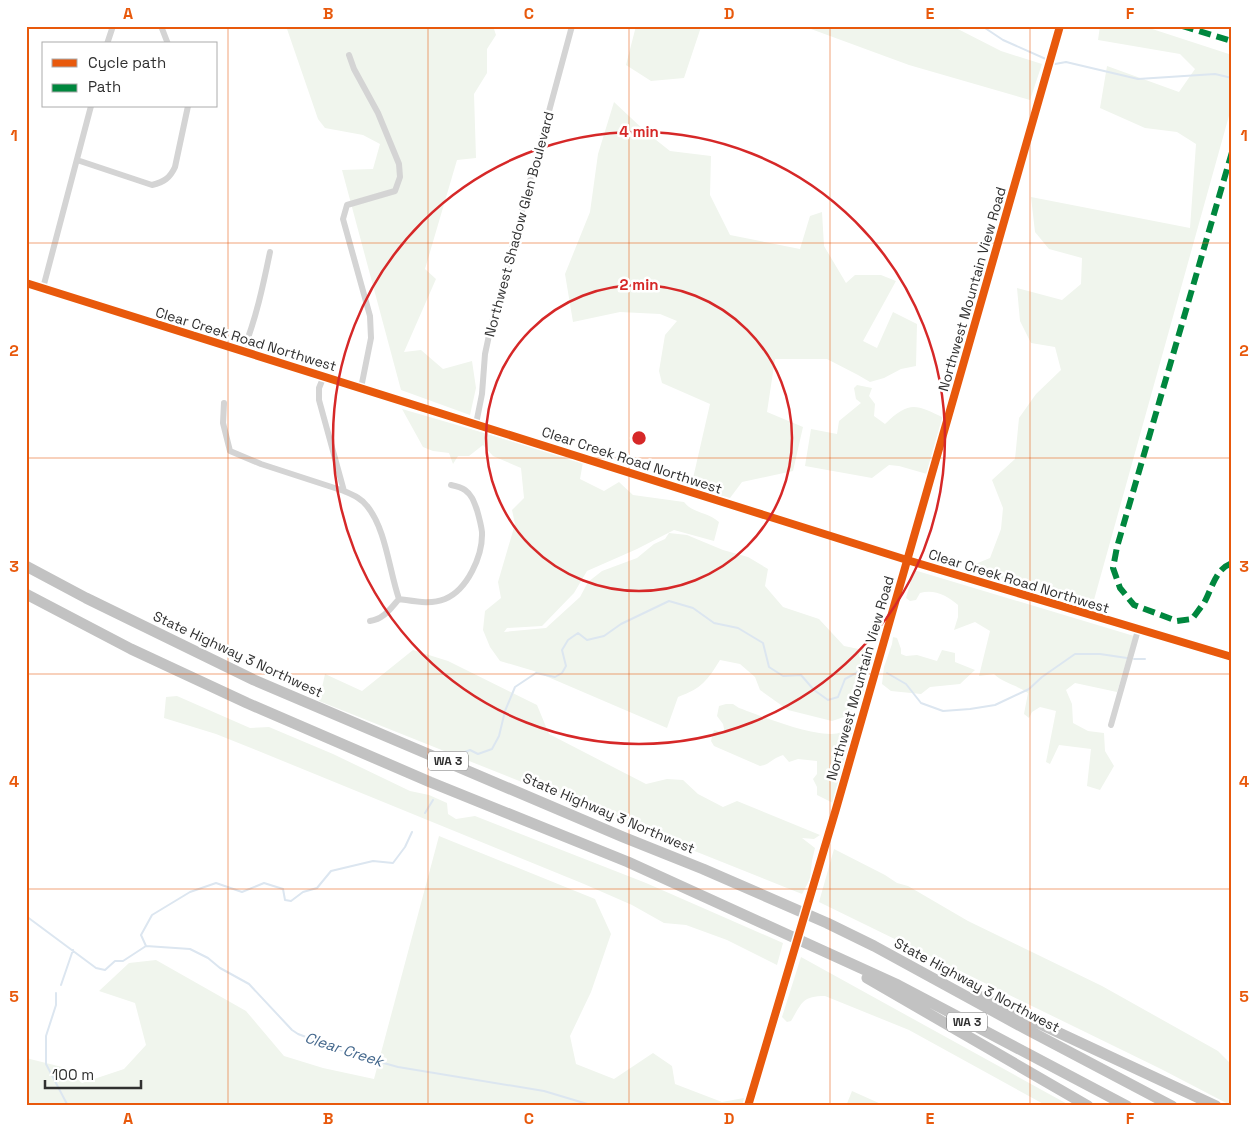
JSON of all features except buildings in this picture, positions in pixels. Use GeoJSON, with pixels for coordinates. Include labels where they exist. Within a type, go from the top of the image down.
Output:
{"type":"FeatureCollection","features":[{"type":"Feature","properties":{"kind":"highway","name":"State Highway 3 Northwest"},"geometry":{"type":"LineString","coordinates":[[26,566],[86,598],[254,680],[818,919],[874,946],[1172,1106]]}},
{"type":"Feature","properties":{"kind":"highway","name":"WA 3"},"geometry":{"type":"LineString","coordinates":[[26,594],[131,649],[247,704],[430,782],[628,862],[898,985],[1127,1106]]}},
{"type":"Feature","properties":{"kind":"highway"},"geometry":{"type":"LineString","coordinates":[[805,942],[1088,1106]]}},
{"type":"Feature","properties":{"kind":"highway"},"geometry":{"type":"LineString","coordinates":[[874,946],[1216,1106]]}},
{"type":"Feature","properties":{"kind":"main road","name":"Clear Creek Road Northwest"},"geometry":{"type":"LineString","coordinates":[[26,283],[907,560],[1232,657]]}},
{"type":"Feature","properties":{"kind":"street"},"geometry":{"type":"LineString","coordinates":[[108,42],[112,26]]}},
{"type":"Feature","properties":{"kind":"street"},"geometry":{"type":"LineString","coordinates":[[161,26],[167,42]]}},
{"type":"Feature","properties":{"kind":"street","name":"Northwest Shadow Glen Boulevard"},"geometry":{"type":"LineString","coordinates":[[476,424],[482,394],[485,354],[491,326],[572,26]]}},
{"type":"Feature","properties":{"kind":"street","name":"Northwest Mountain View Road"},"geometry":{"type":"LineString","coordinates":[[748,1106],[814,885],[1060,26]]}},
{"type":"Feature","properties":{"kind":"street"},"geometry":{"type":"LineString","coordinates":[[349,55],[400,164],[400,177],[396,190],[347,205],[343,219],[370,316],[371,338],[361,388]]}},
{"type":"Feature","properties":{"kind":"street"},"geometry":{"type":"LineString","coordinates":[[43,288],[90,108]]}},
{"type":"Feature","properties":{"kind":"street"},"geometry":{"type":"LineString","coordinates":[[77,160],[152,185],[161,183],[171,176],[175,167],[188,108]]}},
{"type":"Feature","properties":{"kind":"street"},"geometry":{"type":"LineString","coordinates":[[243,351],[254,325],[270,252]]}},
{"type":"Feature","properties":{"kind":"street"},"geometry":{"type":"LineString","coordinates":[[324,376],[319,388],[318,400],[344,491]]}},
{"type":"Feature","properties":{"kind":"street"},"geometry":{"type":"LineString","coordinates":[[224,403],[223,422],[230,451],[261,464],[344,491],[356,496],[366,505],[378,526],[399,599]]}},
{"type":"Feature","properties":{"kind":"street"},"geometry":{"type":"LineString","coordinates":[[399,599],[426,602],[446,599],[462,585],[476,563],[481,543],[481,523],[473,498],[463,489],[451,485]]}},
{"type":"Feature","properties":{"kind":"street"},"geometry":{"type":"LineString","coordinates":[[370,621],[379,620],[399,599]]}},
{"type":"Feature","properties":{"kind":"street"},"geometry":{"type":"LineString","coordinates":[[1111,725],[1138,630]]}},
{"type":"Feature","properties":{"kind":"shaded area"},"geometry":{"type":"Polygon","coordinates":[[[286,26],[493,26],[496,35],[487,49],[487,73],[474,94],[476,158],[457,160],[425,269],[436,279],[404,352],[421,350],[443,369],[472,361],[476,388],[470,415],[401,390],[342,170],[373,169],[380,144],[363,135],[325,128],[318,119],[286,26]]]}},
{"type":"Feature","properties":{"kind":"shaded area"},"geometry":{"type":"Polygon","coordinates":[[[636,26],[952,26],[1001,51],[1042,64],[1030,100],[909,65],[811,29],[701,27],[684,78],[651,81],[626,65],[636,26]]]}},
{"type":"Feature","properties":{"kind":"shaded area"},"geometry":{"type":"Polygon","coordinates":[[[1100,26],[1143,26],[1232,55],[1232,105],[1092,607],[997,578],[968,567],[990,558],[1001,529],[1003,508],[992,480],[1015,459],[1019,418],[1036,394],[1061,370],[1055,347],[1031,343],[1020,321],[1017,288],[1062,300],[1081,284],[1082,258],[1049,249],[1035,232],[1031,197],[1190,228],[1196,144],[1177,132],[1145,128],[1100,108],[1107,66],[1179,92],[1195,69],[1180,54],[1098,40],[1100,26]]]}},
{"type":"Feature","properties":{"kind":"shaded area"},"geometry":{"type":"Polygon","coordinates":[[[614,102],[646,132],[670,151],[711,156],[710,195],[730,235],[800,249],[810,216],[822,212],[824,246],[846,283],[855,275],[881,275],[896,281],[863,341],[877,348],[893,312],[917,324],[916,366],[901,369],[884,378],[870,382],[827,359],[775,359],[767,412],[803,427],[793,471],[742,482],[730,498],[691,487],[710,404],[662,383],[659,371],[665,335],[677,321],[660,314],[620,312],[573,322],[565,274],[590,212],[598,154],[614,102]]]}},
{"type":"Feature","properties":{"kind":"shaded area"},"geometry":{"type":"Polygon","coordinates":[[[857,385],[872,388],[869,396],[875,404],[874,416],[885,424],[901,411],[913,407],[926,410],[944,418],[927,474],[889,465],[872,478],[805,466],[811,429],[837,434],[839,421],[861,403],[856,399],[854,388],[857,385]]]}},
{"type":"Feature","properties":{"kind":"shaded area"},"geometry":{"type":"Polygon","coordinates":[[[402,409],[583,462],[580,479],[604,491],[619,482],[633,495],[684,502],[687,506],[719,522],[714,541],[674,530],[587,571],[574,593],[542,626],[507,628],[504,632],[546,628],[580,597],[588,582],[602,571],[637,558],[654,544],[665,539],[669,533],[687,535],[723,550],[748,557],[768,569],[765,586],[783,607],[819,619],[844,646],[859,649],[875,647],[861,702],[844,717],[832,721],[788,710],[760,690],[755,677],[740,664],[720,660],[703,683],[678,697],[667,728],[534,671],[500,661],[490,647],[483,630],[485,611],[501,598],[498,582],[515,524],[512,510],[524,498],[521,468],[493,456],[483,445],[469,456],[458,456],[453,464],[449,453],[433,451],[423,447],[402,409]]]}},
{"type":"Feature","properties":{"kind":"shaded area"},"geometry":{"type":"Polygon","coordinates":[[[914,570],[1134,636],[1117,692],[1075,683],[1066,690],[1072,704],[1073,723],[1088,731],[1104,733],[1105,751],[1114,766],[1100,790],[1087,786],[1091,749],[1059,745],[1050,764],[1046,762],[1056,711],[1040,707],[1032,712],[1029,718],[1024,714],[1028,693],[994,674],[979,676],[990,631],[975,622],[954,630],[958,617],[958,605],[941,594],[925,592],[920,593],[916,600],[910,601],[906,598],[914,570]]]}},
{"type":"Feature","properties":{"kind":"shaded area"},"geometry":{"type":"Polygon","coordinates":[[[893,637],[897,638],[901,654],[906,656],[917,655],[937,661],[942,650],[955,653],[955,662],[975,670],[960,684],[930,687],[921,694],[891,691],[882,684],[884,667],[893,637]]]}},
{"type":"Feature","properties":{"kind":"shaded area"},"geometry":{"type":"Polygon","coordinates":[[[413,650],[448,661],[537,705],[549,734],[646,784],[667,779],[683,780],[698,794],[723,807],[737,801],[820,835],[814,839],[802,838],[815,848],[810,879],[802,894],[319,701],[325,674],[362,691],[413,650]]]}},
{"type":"Feature","properties":{"kind":"shaded area"},"geometry":{"type":"Polygon","coordinates":[[[177,696],[250,728],[269,727],[333,754],[410,791],[429,795],[447,803],[448,814],[456,819],[475,816],[646,883],[783,943],[777,965],[727,940],[686,925],[664,923],[632,905],[584,884],[256,750],[216,734],[164,718],[166,697],[177,696]]]}},
{"type":"Feature","properties":{"kind":"shaded area"},"geometry":{"type":"Polygon","coordinates":[[[733,704],[739,708],[791,726],[821,733],[833,734],[842,732],[855,723],[833,803],[817,795],[817,787],[813,779],[817,774],[817,761],[798,759],[789,762],[783,755],[760,766],[714,746],[711,741],[714,730],[725,733],[723,724],[717,716],[719,706],[733,704]]]}},
{"type":"Feature","properties":{"kind":"shaded area"},"geometry":{"type":"Polygon","coordinates":[[[439,836],[595,899],[611,934],[591,992],[570,1036],[576,1064],[614,1079],[653,1053],[672,1066],[675,1084],[722,1102],[744,1098],[742,1106],[26,1106],[26,1058],[66,1068],[82,1083],[124,1069],[146,1045],[135,1003],[99,991],[129,963],[156,960],[246,1011],[284,1056],[323,1068],[374,1079],[439,836]]]}},
{"type":"Feature","properties":{"kind":"shaded area"},"geometry":{"type":"Polygon","coordinates":[[[834,849],[897,883],[908,886],[968,921],[1102,986],[1218,1051],[1232,1065],[1232,1106],[1161,1069],[819,902],[834,849]]]}},
{"type":"Feature","properties":{"kind":"shaded area"},"geometry":{"type":"Polygon","coordinates":[[[801,957],[1071,1106],[1047,1106],[909,1030],[825,996],[807,999],[791,1021],[787,1022],[782,1017],[801,957]]]}},
{"type":"Feature","properties":{"kind":"shaded area"},"geometry":{"type":"Polygon","coordinates":[[[852,1091],[881,1104],[880,1106],[846,1106],[852,1091]]]}},
{"type":"Feature","properties":{"kind":"waterway"},"geometry":{"type":"LineString","coordinates":[[982,26],[1003,40],[1048,60]]}},
{"type":"Feature","properties":{"kind":"waterway"},"geometry":{"type":"LineString","coordinates":[[1052,62],[1055,64],[1066,62],[1138,79],[1215,74],[1232,78]]}},
{"type":"Feature","properties":{"kind":"waterway"},"geometry":{"type":"LineString","coordinates":[[465,752],[470,750],[478,754],[492,749],[499,736],[505,711],[515,687],[536,673],[555,677],[562,673],[566,666],[562,650],[568,640],[578,633],[587,640],[604,636],[621,624],[669,601],[693,608],[714,623],[738,628],[763,643],[769,667],[783,676],[801,675],[814,690],[828,700],[838,697],[845,679],[863,667]]}},
{"type":"Feature","properties":{"kind":"waterway"},"geometry":{"type":"LineString","coordinates":[[887,673],[906,684],[921,703],[943,711],[995,705],[1029,689],[1042,677],[1075,654],[1100,654],[1127,658]]}},
{"type":"Feature","properties":{"kind":"waterway"},"geometry":{"type":"LineString","coordinates":[[1134,659],[1145,659]]}},
{"type":"Feature","properties":{"kind":"waterway"},"geometry":{"type":"LineString","coordinates":[[425,813],[433,800]]}},
{"type":"Feature","properties":{"kind":"waterway"},"geometry":{"type":"LineString","coordinates":[[146,946],[141,935],[152,915],[190,892],[216,883],[242,892],[264,883],[283,889],[285,900],[291,901],[303,892],[317,888],[331,871],[373,861],[393,863],[405,847],[412,832]]}},
{"type":"Feature","properties":{"kind":"waterway","name":"Clear Creek"},"geometry":{"type":"LineString","coordinates":[[26,916],[96,968],[105,970],[115,961],[123,961],[146,946],[190,949],[249,984],[298,1034],[351,1054],[398,1067],[544,1091],[594,1106]]}},
{"type":"Feature","properties":{"kind":"waterway"},"geometry":{"type":"LineString","coordinates":[[61,985],[73,950]]}},
{"type":"Feature","properties":{"kind":"waterway"},"geometry":{"type":"LineString","coordinates":[[56,993],[56,1005],[46,1036],[46,1064],[68,1106]]}},
{"type":"Feature","properties":{"kind":"marked path"},"geometry":{"type":"LineString","coordinates":[[1182,26],[1232,41]]}},
{"type":"Feature","properties":{"kind":"marked path"},"geometry":{"type":"LineString","coordinates":[[1232,152],[1117,547],[1113,568],[1120,588],[1134,605],[1177,621],[1192,619],[1204,603],[1218,575],[1226,566],[1232,563]]}},
{"type":"Feature","properties":{"kind":"cycle path"},"geometry":{"type":"LineString","coordinates":[[748,1106],[836,809],[1060,26]]}},
{"type":"Feature","properties":{"kind":"cycle path"},"geometry":{"type":"LineString","coordinates":[[26,283],[907,560],[1232,657]]}}]}
